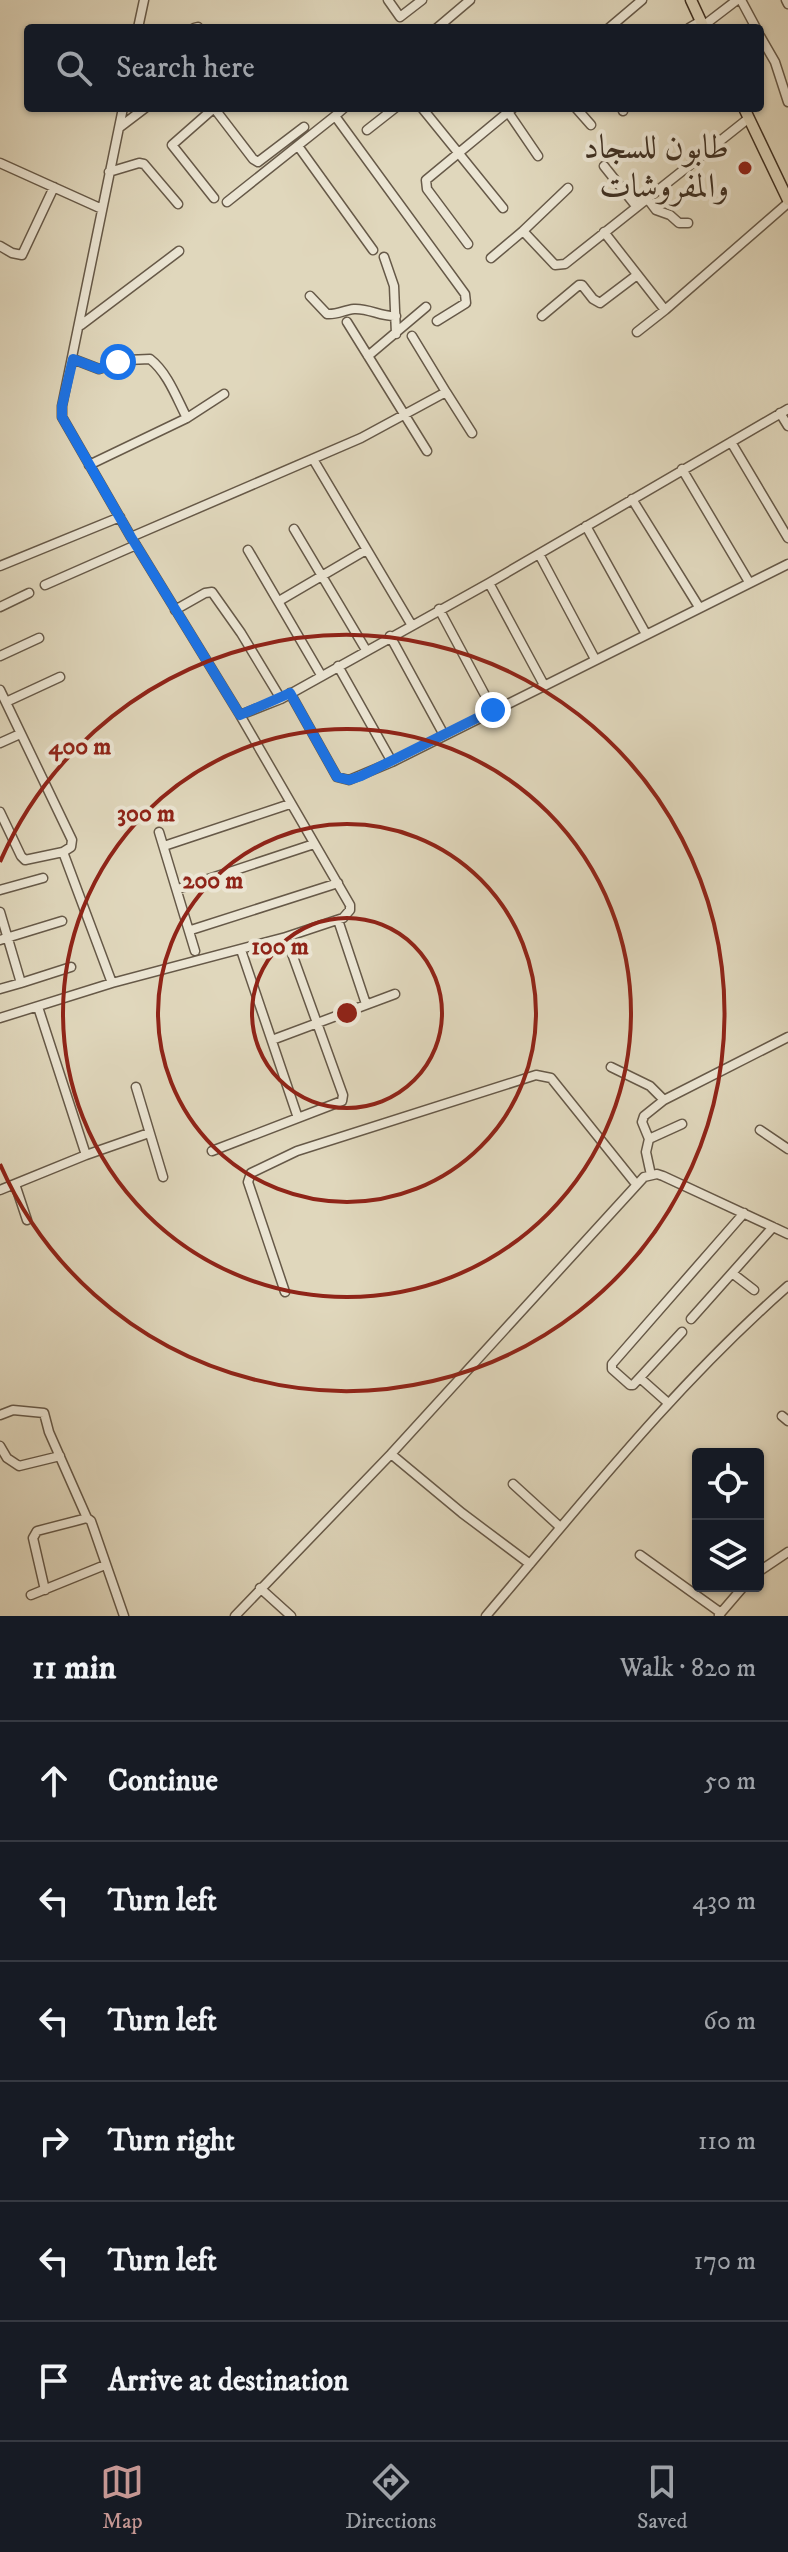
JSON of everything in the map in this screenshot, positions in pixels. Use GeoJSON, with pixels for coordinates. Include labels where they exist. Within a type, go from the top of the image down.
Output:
{"type":"FeatureCollection","features":[{"type":"Feature","properties":{"kind":"main road"},"geometry":{"type":"LineString","coordinates":[[691,0],[703,24]]}},
{"type":"Feature","properties":{"kind":"main road"},"geometry":{"type":"LineString","coordinates":[[746,113],[788,202]]}},
{"type":"Feature","properties":{"kind":"street"},"geometry":{"type":"LineString","coordinates":[[139,24],[144,0]]}},
{"type":"Feature","properties":{"kind":"street"},"geometry":{"type":"LineString","coordinates":[[388,0],[400,17],[422,0]]}},
{"type":"Feature","properties":{"kind":"street"},"geometry":{"type":"LineString","coordinates":[[442,24],[470,0]]}},
{"type":"Feature","properties":{"kind":"street"},"geometry":{"type":"LineString","coordinates":[[614,24],[642,0]]}},
{"type":"Feature","properties":{"kind":"street"},"geometry":{"type":"LineString","coordinates":[[704,24],[739,0],[754,24]]}},
{"type":"Feature","properties":{"kind":"street"},"geometry":{"type":"LineString","coordinates":[[764,43],[775,62],[788,102]]}},
{"type":"Feature","properties":{"kind":"street"},"geometry":{"type":"LineString","coordinates":[[0,1018],[112,983],[286,937],[338,920],[351,908],[62,417],[122,112]]}},
{"type":"Feature","properties":{"kind":"street"},"geometry":{"type":"LineString","coordinates":[[120,127],[140,112]]}},
{"type":"Feature","properties":{"kind":"street"},"geometry":{"type":"LineString","coordinates":[[209,112],[172,145],[214,198]]}},
{"type":"Feature","properties":{"kind":"street"},"geometry":{"type":"LineString","coordinates":[[217,112],[258,162],[304,127]]}},
{"type":"Feature","properties":{"kind":"street"},"geometry":{"type":"LineString","coordinates":[[227,202],[340,112]]}},
{"type":"Feature","properties":{"kind":"street"},"geometry":{"type":"LineString","coordinates":[[367,130],[390,112]]}},
{"type":"Feature","properties":{"kind":"street"},"geometry":{"type":"LineString","coordinates":[[425,112],[503,208]]}},
{"type":"Feature","properties":{"kind":"street"},"geometry":{"type":"LineString","coordinates":[[468,244],[425,185],[426,180],[508,112]]}},
{"type":"Feature","properties":{"kind":"street"},"geometry":{"type":"LineString","coordinates":[[511,112],[538,156]]}},
{"type":"Feature","properties":{"kind":"street"},"geometry":{"type":"LineString","coordinates":[[580,112],[591,125]]}},
{"type":"Feature","properties":{"kind":"street"},"geometry":{"type":"LineString","coordinates":[[523,231],[548,260],[560,266],[647,198],[746,113]]}},
{"type":"Feature","properties":{"kind":"street"},"geometry":{"type":"LineString","coordinates":[[335,116],[465,294],[466,303],[437,321]]}},
{"type":"Feature","properties":{"kind":"street"},"geometry":{"type":"LineString","coordinates":[[298,146],[373,250]]}},
{"type":"Feature","properties":{"kind":"street"},"geometry":{"type":"LineString","coordinates":[[0,163],[102,209]]}},
{"type":"Feature","properties":{"kind":"street"},"geometry":{"type":"LineString","coordinates":[[109,172],[144,164],[178,204]]}},
{"type":"Feature","properties":{"kind":"street"},"geometry":{"type":"LineString","coordinates":[[604,166],[636,206]]}},
{"type":"Feature","properties":{"kind":"street"},"geometry":{"type":"LineString","coordinates":[[0,246],[22,255],[54,187]]}},
{"type":"Feature","properties":{"kind":"street"},"geometry":{"type":"LineString","coordinates":[[491,258],[568,188]]}},
{"type":"Feature","properties":{"kind":"street"},"geometry":{"type":"LineString","coordinates":[[647,198],[656,210],[670,215],[679,223],[688,223]]}},
{"type":"Feature","properties":{"kind":"street"},"geometry":{"type":"LineString","coordinates":[[637,332],[788,202]]}},
{"type":"Feature","properties":{"kind":"street"},"geometry":{"type":"LineString","coordinates":[[604,232],[665,310]]}},
{"type":"Feature","properties":{"kind":"street"},"geometry":{"type":"LineString","coordinates":[[80,325],[179,251]]}},
{"type":"Feature","properties":{"kind":"street"},"geometry":{"type":"LineString","coordinates":[[384,257],[394,286],[396,334]]}},
{"type":"Feature","properties":{"kind":"street"},"geometry":{"type":"LineString","coordinates":[[542,316],[579,285],[600,303],[637,275]]}},
{"type":"Feature","properties":{"kind":"street"},"geometry":{"type":"LineString","coordinates":[[310,296],[327,314],[335,315],[353,309],[369,310],[386,317],[396,316]]}},
{"type":"Feature","properties":{"kind":"street"},"geometry":{"type":"LineString","coordinates":[[368,356],[426,307]]}},
{"type":"Feature","properties":{"kind":"street"},"geometry":{"type":"LineString","coordinates":[[347,322],[427,451]]}},
{"type":"Feature","properties":{"kind":"street"},"geometry":{"type":"LineString","coordinates":[[412,336],[472,433]]}},
{"type":"Feature","properties":{"kind":"street"},"geometry":{"type":"LineString","coordinates":[[73,359],[101,369],[127,360],[150,359],[158,365],[187,418]]}},
{"type":"Feature","properties":{"kind":"street"},"geometry":{"type":"LineString","coordinates":[[45,585],[361,438],[446,392]]}},
{"type":"Feature","properties":{"kind":"street"},"geometry":{"type":"LineString","coordinates":[[89,465],[187,418],[224,394]]}},
{"type":"Feature","properties":{"kind":"street"},"geometry":{"type":"LineString","coordinates":[[240,715],[281,699],[489,583],[784,411],[788,426]]}},
{"type":"Feature","properties":{"kind":"street"},"geometry":{"type":"LineString","coordinates":[[731,442],[788,538]]}},
{"type":"Feature","properties":{"kind":"street"},"geometry":{"type":"LineString","coordinates":[[313,459],[411,624]]}},
{"type":"Feature","properties":{"kind":"street"},"geometry":{"type":"LineString","coordinates":[[682,469],[749,582]]}},
{"type":"Feature","properties":{"kind":"street"},"geometry":{"type":"LineString","coordinates":[[632,499],[699,607]]}},
{"type":"Feature","properties":{"kind":"street"},"geometry":{"type":"LineString","coordinates":[[0,566],[120,517]]}},
{"type":"Feature","properties":{"kind":"street"},"geometry":{"type":"LineString","coordinates":[[586,526],[646,634]]}},
{"type":"Feature","properties":{"kind":"street"},"geometry":{"type":"LineString","coordinates":[[294,529],[366,650]]}},
{"type":"Feature","properties":{"kind":"street"},"geometry":{"type":"LineString","coordinates":[[248,550],[321,675]]}},
{"type":"Feature","properties":{"kind":"street"},"geometry":{"type":"LineString","coordinates":[[279,601],[366,550]]}},
{"type":"Feature","properties":{"kind":"street"},"geometry":{"type":"LineString","coordinates":[[539,554],[595,659]]}},
{"type":"Feature","properties":{"kind":"street"},"geometry":{"type":"LineString","coordinates":[[290,693],[337,777],[349,780],[392,762],[788,564]]}},
{"type":"Feature","properties":{"kind":"street"},"geometry":{"type":"LineString","coordinates":[[489,583],[544,685]]}},
{"type":"Feature","properties":{"kind":"street"},"geometry":{"type":"LineString","coordinates":[[175,610],[212,592],[281,699]]}},
{"type":"Feature","properties":{"kind":"street"},"geometry":{"type":"LineString","coordinates":[[0,607],[29,593]]}},
{"type":"Feature","properties":{"kind":"street"},"geometry":{"type":"LineString","coordinates":[[439,609],[493,710]]}},
{"type":"Feature","properties":{"kind":"street"},"geometry":{"type":"LineString","coordinates":[[390,636],[444,735]]}},
{"type":"Feature","properties":{"kind":"street"},"geometry":{"type":"LineString","coordinates":[[0,656],[39,638]]}},
{"type":"Feature","properties":{"kind":"street"},"geometry":{"type":"LineString","coordinates":[[338,666],[392,762]]}},
{"type":"Feature","properties":{"kind":"street"},"geometry":{"type":"LineString","coordinates":[[6,702],[60,677]]}},
{"type":"Feature","properties":{"kind":"street"},"geometry":{"type":"LineString","coordinates":[[0,690],[72,840],[71,847],[63,852],[25,860],[0,812]]}},
{"type":"Feature","properties":{"kind":"street"},"geometry":{"type":"LineString","coordinates":[[0,743],[20,734]]}},
{"type":"Feature","properties":{"kind":"street"},"geometry":{"type":"LineString","coordinates":[[164,846],[290,804]]}},
{"type":"Feature","properties":{"kind":"street"},"geometry":{"type":"LineString","coordinates":[[159,832],[195,951]]}},
{"type":"Feature","properties":{"kind":"street"},"geometry":{"type":"LineString","coordinates":[[178,889],[314,844]]}},
{"type":"Feature","properties":{"kind":"street"},"geometry":{"type":"LineString","coordinates":[[63,852],[112,983]]}},
{"type":"Feature","properties":{"kind":"street"},"geometry":{"type":"LineString","coordinates":[[0,890],[43,878]]}},
{"type":"Feature","properties":{"kind":"street"},"geometry":{"type":"LineString","coordinates":[[191,930],[338,883]]}},
{"type":"Feature","properties":{"kind":"street"},"geometry":{"type":"LineString","coordinates":[[0,912],[4,939],[21,983]]}},
{"type":"Feature","properties":{"kind":"street"},"geometry":{"type":"LineString","coordinates":[[338,920],[366,1004]]}},
{"type":"Feature","properties":{"kind":"street"},"geometry":{"type":"LineString","coordinates":[[4,939],[62,921]]}},
{"type":"Feature","properties":{"kind":"street"},"geometry":{"type":"LineString","coordinates":[[212,1151],[339,1104],[343,1098],[286,937]]}},
{"type":"Feature","properties":{"kind":"street"},"geometry":{"type":"LineString","coordinates":[[241,950],[298,1118]]}},
{"type":"Feature","properties":{"kind":"street"},"geometry":{"type":"LineString","coordinates":[[0,989],[71,967]]}},
{"type":"Feature","properties":{"kind":"street"},"geometry":{"type":"LineString","coordinates":[[272,1040],[395,994]]}},
{"type":"Feature","properties":{"kind":"street"},"geometry":{"type":"LineString","coordinates":[[38,1007],[86,1155]]}},
{"type":"Feature","properties":{"kind":"street"},"geometry":{"type":"LineString","coordinates":[[651,1175],[646,1152],[649,1139],[642,1122],[644,1116],[664,1100],[788,1037]]}},
{"type":"Feature","properties":{"kind":"street"},"geometry":{"type":"LineString","coordinates":[[611,1067],[638,1078],[664,1100]]}},
{"type":"Feature","properties":{"kind":"street"},"geometry":{"type":"LineString","coordinates":[[285,1292],[248,1182],[251,1173],[297,1151],[536,1075],[551,1078],[636,1184]]}},
{"type":"Feature","properties":{"kind":"street"},"geometry":{"type":"LineString","coordinates":[[136,1087],[163,1177]]}},
{"type":"Feature","properties":{"kind":"street"},"geometry":{"type":"LineString","coordinates":[[649,1139],[682,1124]]}},
{"type":"Feature","properties":{"kind":"street"},"geometry":{"type":"LineString","coordinates":[[760,1130],[788,1149]]}},
{"type":"Feature","properties":{"kind":"street"},"geometry":{"type":"LineString","coordinates":[[0,1190],[149,1133]]}},
{"type":"Feature","properties":{"kind":"street"},"geometry":{"type":"LineString","coordinates":[[235,1616],[391,1454],[636,1184],[651,1175],[663,1176],[788,1234]]}},
{"type":"Feature","properties":{"kind":"street"},"geometry":{"type":"LineString","coordinates":[[15,1184],[27,1220]]}},
{"type":"Feature","properties":{"kind":"street"},"geometry":{"type":"LineString","coordinates":[[682,1332],[630,1385],[612,1369],[612,1364],[744,1213]]}},
{"type":"Feature","properties":{"kind":"street"},"geometry":{"type":"LineString","coordinates":[[691,1319],[773,1227]]}},
{"type":"Feature","properties":{"kind":"street"},"geometry":{"type":"LineString","coordinates":[[732,1273],[754,1290]]}},
{"type":"Feature","properties":{"kind":"street"},"geometry":{"type":"LineString","coordinates":[[486,1616],[667,1402],[788,1286]]}},
{"type":"Feature","properties":{"kind":"street"},"geometry":{"type":"LineString","coordinates":[[640,1378],[667,1402]]}},
{"type":"Feature","properties":{"kind":"street"},"geometry":{"type":"LineString","coordinates":[[0,1415],[13,1410],[44,1413],[60,1456],[91,1521],[124,1616]]}},
{"type":"Feature","properties":{"kind":"street"},"geometry":{"type":"LineString","coordinates":[[0,1446],[7,1458],[19,1466],[60,1456]]}},
{"type":"Feature","properties":{"kind":"street"},"geometry":{"type":"LineString","coordinates":[[391,1454],[530,1564]]}},
{"type":"Feature","properties":{"kind":"street"},"geometry":{"type":"LineString","coordinates":[[513,1484],[559,1526]]}},
{"type":"Feature","properties":{"kind":"street"},"geometry":{"type":"LineString","coordinates":[[45,1590],[34,1534],[87,1518]]}},
{"type":"Feature","properties":{"kind":"street"},"geometry":{"type":"LineString","coordinates":[[764,1568],[788,1552]]}},
{"type":"Feature","properties":{"kind":"street"},"geometry":{"type":"LineString","coordinates":[[640,1555],[720,1615],[739,1592]]}},
{"type":"Feature","properties":{"kind":"street"},"geometry":{"type":"LineString","coordinates":[[31,1595],[105,1565]]}},
{"type":"Feature","properties":{"kind":"street"},"geometry":{"type":"LineString","coordinates":[[260,1588],[291,1616]]}},
{"type":"Feature","properties":{"kind":"place","name":"طابون للسجاد والمفروشات"},"geometry":{"type":"Point","coordinates":[745,168]}},
{"type":"Feature","properties":{"kind":"route"},"geometry":{"type":"LineString","coordinates":[[118,362],[99,369],[73,359],[62,417],[240,715],[290,693],[337,777],[349,780],[392,762],[493,710]]}}]}
